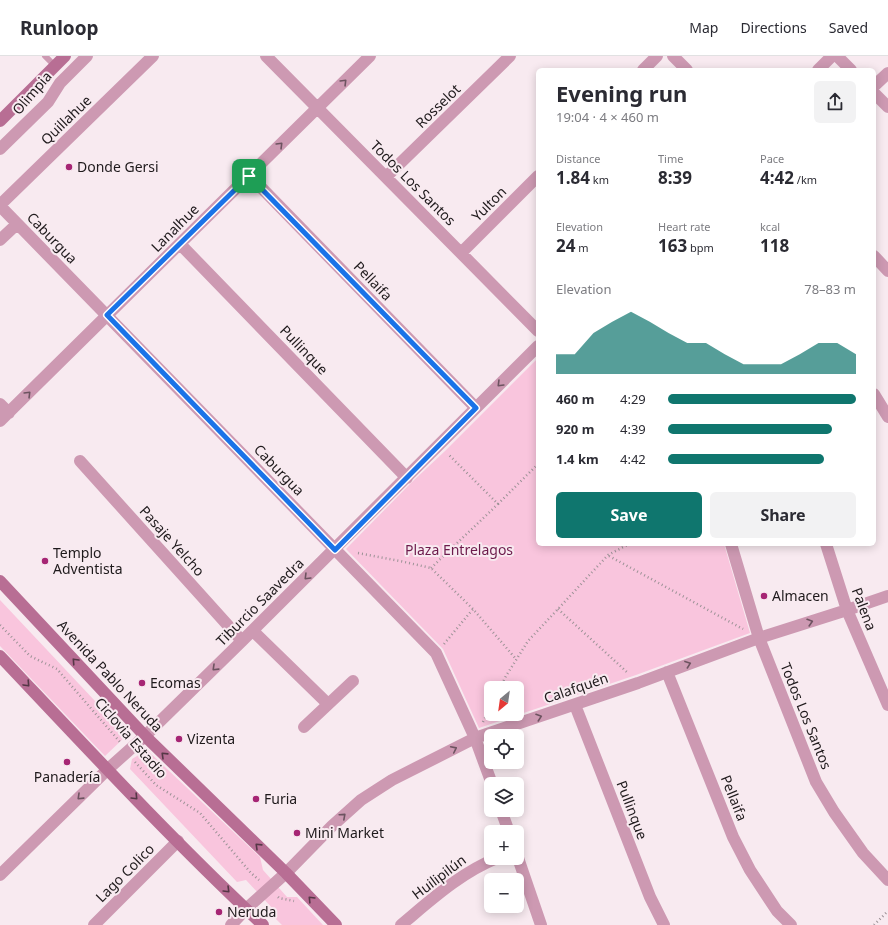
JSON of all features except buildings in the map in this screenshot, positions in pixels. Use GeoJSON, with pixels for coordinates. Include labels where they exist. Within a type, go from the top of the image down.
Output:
{"type":"FeatureCollection","features":[{"type":"Feature","properties":{"kind":"main road","name":"Olimpia"},"geometry":{"type":"LineString","coordinates":[[0,121],[65,56]]}},
{"type":"Feature","properties":{"kind":"main road","name":"Avenida Pablo Neruda"},"geometry":{"type":"LineString","coordinates":[[0,581],[145,736],[286,873],[336,925]]}},
{"type":"Feature","properties":{"kind":"main road"},"geometry":{"type":"LineString","coordinates":[[0,656],[108,770],[263,925]]}},
{"type":"Feature","properties":{"kind":"street","name":"Olimpia"},"geometry":{"type":"LineString","coordinates":[[0,149],[48,102],[60,83],[87,56]]}},
{"type":"Feature","properties":{"kind":"street","name":"Quillahue"},"geometry":{"type":"LineString","coordinates":[[0,206],[153,56]]}},
{"type":"Feature","properties":{"kind":"street","name":"Todos Los Santos"},"geometry":{"type":"LineString","coordinates":[[266,56],[536,329]]}},
{"type":"Feature","properties":{"kind":"street","name":"Lanalhue"},"geometry":{"type":"LineString","coordinates":[[3,413],[180,244],[370,56]]}},
{"type":"Feature","properties":{"kind":"street","name":"Rosselot"},"geometry":{"type":"LineString","coordinates":[[386,177],[510,56]]}},
{"type":"Feature","properties":{"kind":"street"},"geometry":{"type":"LineString","coordinates":[[645,68],[657,56]]}},
{"type":"Feature","properties":{"kind":"street"},"geometry":{"type":"LineString","coordinates":[[673,56],[685,68]]}},
{"type":"Feature","properties":{"kind":"street"},"geometry":{"type":"LineString","coordinates":[[820,68],[832,56]]}},
{"type":"Feature","properties":{"kind":"street"},"geometry":{"type":"LineString","coordinates":[[837,56],[849,68]]}},
{"type":"Feature","properties":{"kind":"street"},"geometry":{"type":"LineString","coordinates":[[876,84],[888,73]]}},
{"type":"Feature","properties":{"kind":"street"},"geometry":{"type":"LineString","coordinates":[[876,95],[888,107]]}},
{"type":"Feature","properties":{"kind":"street","name":"Pellaifa"},"geometry":{"type":"LineString","coordinates":[[249,176],[476,408]]}},
{"type":"Feature","properties":{"kind":"street","name":"Yulton"},"geometry":{"type":"LineString","coordinates":[[461,253],[536,178]]}},
{"type":"Feature","properties":{"kind":"street","name":"Caburgua"},"geometry":{"type":"LineString","coordinates":[[0,206],[436,653],[475,738],[489,777]]}},
{"type":"Feature","properties":{"kind":"street"},"geometry":{"type":"LineString","coordinates":[[0,240],[17,224]]}},
{"type":"Feature","properties":{"kind":"street","name":"Pullinque"},"geometry":{"type":"LineString","coordinates":[[180,244],[407,478]]}},
{"type":"Feature","properties":{"kind":"street"},"geometry":{"type":"LineString","coordinates":[[876,258],[888,271]]}},
{"type":"Feature","properties":{"kind":"street","name":"Tiburcio Saavedra"},"geometry":{"type":"LineString","coordinates":[[0,875],[253,631],[536,348]]}},
{"type":"Feature","properties":{"kind":"street"},"geometry":{"type":"LineString","coordinates":[[876,397],[888,417]]}},
{"type":"Feature","properties":{"kind":"street","name":"Pasaje Yelcho"},"geometry":{"type":"LineString","coordinates":[[80,461],[242,641]]}},
{"type":"Feature","properties":{"kind":"street","name":"Todos Los Santos"},"geometry":{"type":"LineString","coordinates":[[732,546],[759,638],[816,782],[834,812],[863,853],[888,880]]}},
{"type":"Feature","properties":{"kind":"street","name":"Palena"},"geometry":{"type":"LineString","coordinates":[[827,546],[847,610],[888,705]]}},
{"type":"Feature","properties":{"kind":"street","name":"Calafquén"},"geometry":{"type":"LineString","coordinates":[[231,925],[246,909],[286,873],[332,826],[361,800],[392,780],[475,738],[638,683],[759,638],[888,596]]}},
{"type":"Feature","properties":{"kind":"street"},"geometry":{"type":"LineString","coordinates":[[253,631],[328,704]]}},
{"type":"Feature","properties":{"kind":"street","name":"Pellaifa"},"geometry":{"type":"LineString","coordinates":[[667,672],[733,837],[750,870],[777,911],[791,925]]}},
{"type":"Feature","properties":{"kind":"street"},"geometry":{"type":"LineString","coordinates":[[304,727],[353,681]]}},
{"type":"Feature","properties":{"kind":"street","name":"Pullinque"},"geometry":{"type":"LineString","coordinates":[[575,705],[650,897],[664,925]]}},
{"type":"Feature","properties":{"kind":"street","name":"Lago Colico"},"geometry":{"type":"LineString","coordinates":[[94,925],[178,841]]}},
{"type":"Feature","properties":{"kind":"street","name":"Huilipilún"},"geometry":{"type":"LineString","coordinates":[[401,925],[459,878],[484,863]]}},
{"type":"Feature","properties":{"kind":"street"},"geometry":{"type":"LineString","coordinates":[[520,865],[541,925]]}},
{"type":"Feature","properties":{"kind":"lane"},"geometry":{"type":"LineString","coordinates":[[45,56],[55,66]]}},
{"type":"Feature","properties":{"kind":"path"},"geometry":{"type":"LineString","coordinates":[[439,445],[498,504]]}},
{"type":"Feature","properties":{"kind":"path"},"geometry":{"type":"LineString","coordinates":[[431,568],[536,466]]}},
{"type":"Feature","properties":{"kind":"path"},"geometry":{"type":"LineString","coordinates":[[504,681],[528,641],[608,555],[625,546]]}},
{"type":"Feature","properties":{"kind":"path"},"geometry":{"type":"LineString","coordinates":[[357,553],[400,560],[431,568],[473,609],[516,659]]}},
{"type":"Feature","properties":{"kind":"path"},"geometry":{"type":"LineString","coordinates":[[608,555],[759,638]]}},
{"type":"Feature","properties":{"kind":"path"},"geometry":{"type":"LineString","coordinates":[[436,653],[473,609]]}},
{"type":"Feature","properties":{"kind":"path"},"geometry":{"type":"LineString","coordinates":[[558,610],[638,683]]}},
{"type":"Feature","properties":{"kind":"path","name":"Ciclovia Estadio"},"geometry":{"type":"LineString","coordinates":[[0,625],[30,656],[57,669],[128,751],[132,759],[156,784],[200,813],[251,873],[268,889],[279,898],[296,901]]}},
{"type":"Feature","properties":{"kind":"path"},"geometry":{"type":"LineString","coordinates":[[874,925],[888,911]]}},
{"type":"Feature","properties":{"kind":"green space","name":"Plaza Entrelagos"},"geometry":{"type":"Polygon","coordinates":[[[536,360],[536,546],[725,546],[750,633],[636,675],[524,713],[524,681],[484,681],[484,721],[500,721],[479,728],[443,649],[346,549],[536,360]]]}},
{"type":"Feature","properties":{"kind":"green space"},"geometry":{"type":"Polygon","coordinates":[[[0,600],[127,735],[105,756],[0,646],[0,600]]]}},
{"type":"Feature","properties":{"kind":"green space"},"geometry":{"type":"Polygon","coordinates":[[[147,750],[260,857],[263,870],[287,897],[297,897],[323,925],[282,925],[275,918],[274,910],[246,880],[237,882],[130,769],[132,759],[147,750]]]}},
{"type":"Feature","properties":{"kind":"place","name":"Donde Gersi"},"geometry":{"type":"Point","coordinates":[69,167]}},
{"type":"Feature","properties":{"kind":"place","name":"Templo Adventista"},"geometry":{"type":"Point","coordinates":[45,561]}},
{"type":"Feature","properties":{"kind":"place","name":"Almacen"},"geometry":{"type":"Point","coordinates":[764,596]}},
{"type":"Feature","properties":{"kind":"place","name":"Ecomas"},"geometry":{"type":"Point","coordinates":[142,683]}},
{"type":"Feature","properties":{"kind":"place","name":"Vizenta"},"geometry":{"type":"Point","coordinates":[179,739]}},
{"type":"Feature","properties":{"kind":"place","name":"Panadería"},"geometry":{"type":"Point","coordinates":[67,762]}},
{"type":"Feature","properties":{"kind":"place","name":"Furia"},"geometry":{"type":"Point","coordinates":[256,799]}},
{"type":"Feature","properties":{"kind":"place","name":"Mini Market"},"geometry":{"type":"Point","coordinates":[297,833]}},
{"type":"Feature","properties":{"kind":"place","name":"Neruda"},"geometry":{"type":"Point","coordinates":[219,912]}},
{"type":"Feature","properties":{"kind":"route"},"geometry":{"type":"LineString","coordinates":[[249,176],[476,408],[335,550],[107,315],[249,176]]}}]}
